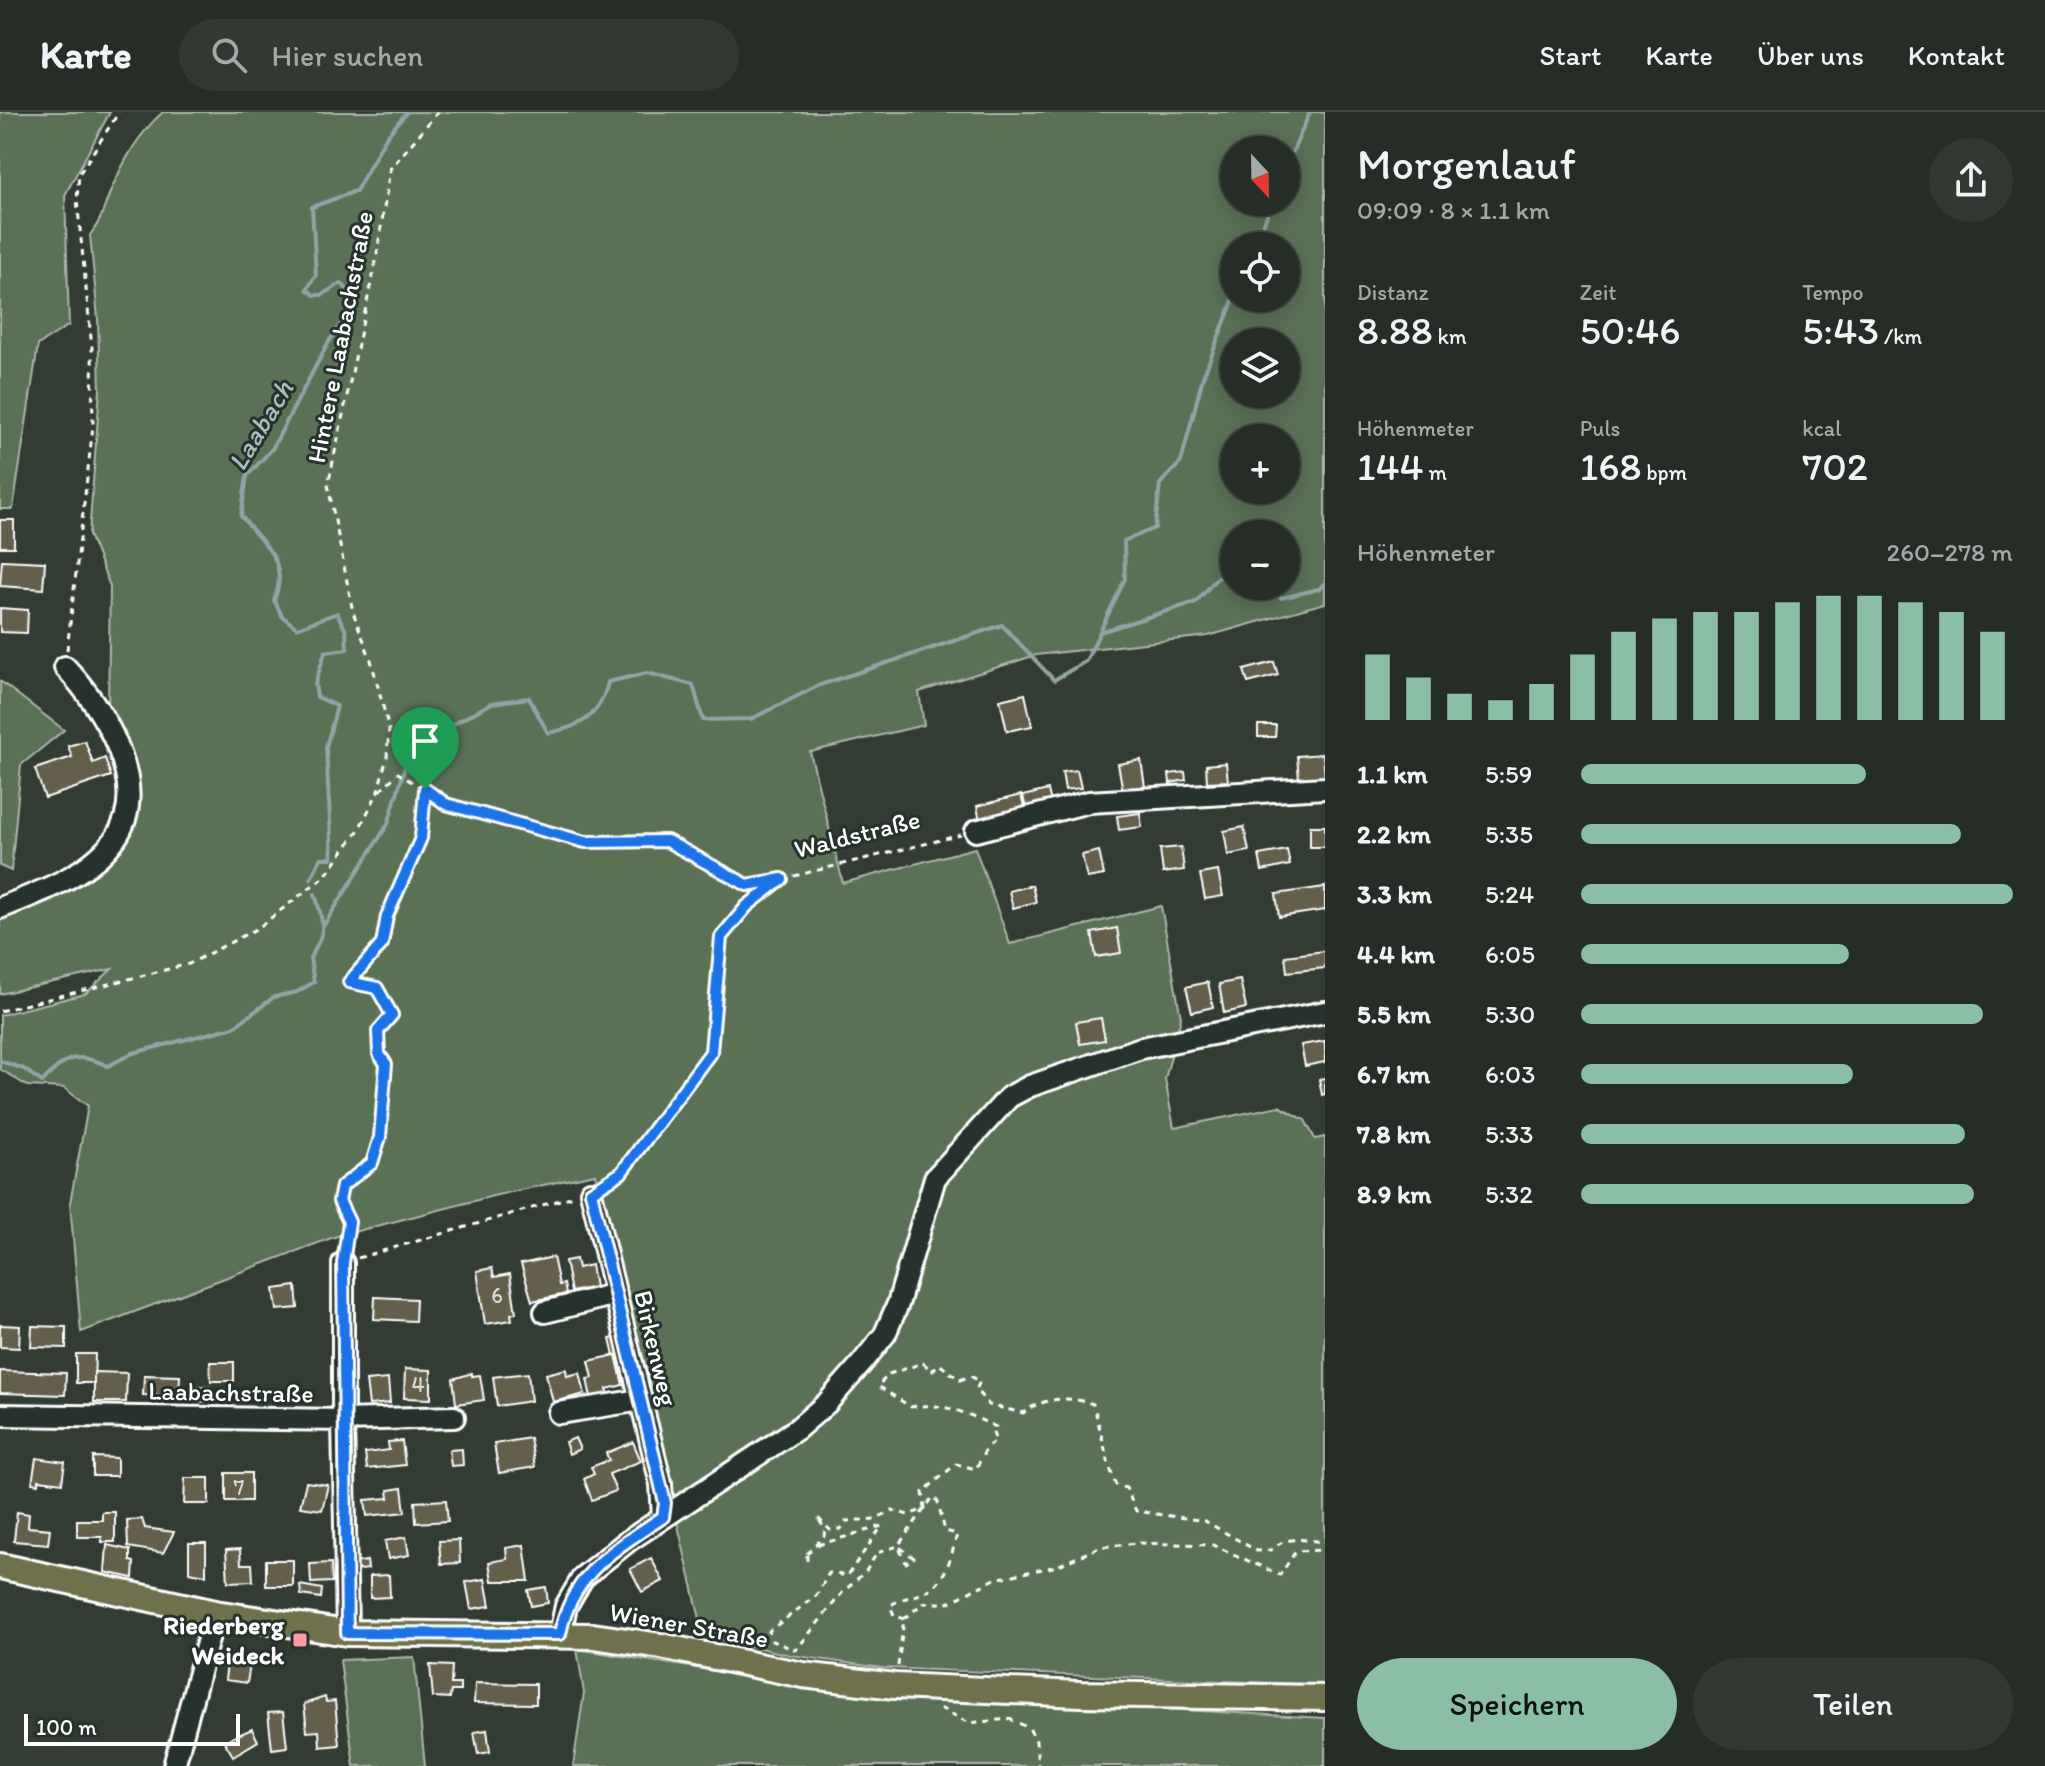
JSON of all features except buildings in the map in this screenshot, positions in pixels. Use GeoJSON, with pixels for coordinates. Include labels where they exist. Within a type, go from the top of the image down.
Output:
{"type":"FeatureCollection","features":[{"type":"Feature","properties":{"kind":"main road","name":"Wiener Straße"},"geometry":{"type":"LineString","coordinates":[[0,1566],[215,1613],[347,1633],[560,1634],[630,1641],[803,1675],[895,1686],[1081,1694],[1325,1698]]}},
{"type":"Feature","properties":{"kind":"street"},"geometry":{"type":"LineString","coordinates":[[0,908],[48,889],[84,868],[117,836],[125,817],[125,777],[114,734],[99,707],[65,667]]}},
{"type":"Feature","properties":{"kind":"street"},"geometry":{"type":"LineString","coordinates":[[976,831],[1089,802],[1325,788]]}},
{"type":"Feature","properties":{"kind":"street"},"geometry":{"type":"LineString","coordinates":[[560,1634],[566,1606],[583,1577],[663,1517],[797,1429],[827,1403],[862,1363],[885,1334],[898,1304],[935,1178],[1009,1097],[1030,1086],[1141,1048],[1325,1012]]}},
{"type":"Feature","properties":{"kind":"street","name":"Birkenweg"},"geometry":{"type":"LineString","coordinates":[[591,1192],[661,1484],[663,1517]]}},
{"type":"Feature","properties":{"kind":"street"},"geometry":{"type":"LineString","coordinates":[[343,1263],[343,1420],[454,1417]]}},
{"type":"Feature","properties":{"kind":"street"},"geometry":{"type":"LineString","coordinates":[[545,1312],[616,1294]]}},
{"type":"Feature","properties":{"kind":"street"},"geometry":{"type":"LineString","coordinates":[[559,1413],[641,1400]]}},
{"type":"Feature","properties":{"kind":"street","name":"Laabachstraße"},"geometry":{"type":"LineString","coordinates":[[0,1415],[343,1420],[347,1633]]}},
{"type":"Feature","properties":{"kind":"street"},"geometry":{"type":"LineString","coordinates":[[174,1766],[215,1613]]}},
{"type":"Feature","properties":{"kind":"path"},"geometry":{"type":"LineString","coordinates":[[65,667],[93,426],[92,348],[77,199],[79,174],[119,112]]}},
{"type":"Feature","properties":{"kind":"path","name":"Hintere Laabachstraße"},"geometry":{"type":"LineString","coordinates":[[0,1011],[189,964],[258,928],[325,876],[358,831],[377,794],[387,757],[389,729],[371,660],[353,612],[328,485],[376,260],[390,169],[438,112]]}},
{"type":"Feature","properties":{"kind":"path"},"geometry":{"type":"LineString","coordinates":[[377,794],[398,773],[446,804],[585,842],[667,841],[747,885],[782,879]]}},
{"type":"Feature","properties":{"kind":"path"},"geometry":{"type":"LineString","coordinates":[[343,1263],[349,1222],[339,1201],[342,1186],[372,1163],[380,1137],[386,1064],[379,1054],[378,1031],[392,1015],[377,988],[349,982],[382,944],[387,916],[421,838],[425,789]]}},
{"type":"Feature","properties":{"kind":"path","name":"Waldstraße"},"geometry":{"type":"LineString","coordinates":[[343,1263],[591,1192],[621,1173],[711,1052],[721,937],[747,906],[782,879],[976,831]]}},
{"type":"Feature","properties":{"kind":"path"},"geometry":{"type":"LineString","coordinates":[[925,1509],[923,1492],[956,1464],[976,1469],[987,1447],[996,1441],[993,1433],[996,1427],[959,1409],[930,1404],[911,1407],[878,1386],[889,1374],[923,1363],[932,1371],[939,1364],[960,1380],[970,1376],[980,1381],[976,1390],[989,1405],[1023,1413],[1034,1405],[1071,1397],[1093,1404],[1102,1431],[1102,1449],[1116,1485],[1126,1488],[1136,1511],[1205,1521],[1257,1551],[1271,1550],[1280,1541],[1289,1539],[1325,1542]]}},
{"type":"Feature","properties":{"kind":"path"},"geometry":{"type":"LineString","coordinates":[[807,1554],[817,1545],[836,1537],[855,1536],[866,1528],[882,1526],[847,1576],[829,1573],[816,1596],[769,1631],[772,1641],[796,1650],[842,1593],[866,1571],[877,1553],[898,1546],[933,1497],[938,1502],[945,1531],[957,1534],[947,1571],[924,1593],[899,1599],[890,1606],[894,1615],[904,1619]]}},
{"type":"Feature","properties":{"kind":"path"},"geometry":{"type":"LineString","coordinates":[[807,1566],[807,1554],[824,1536],[825,1529],[817,1517],[830,1530],[841,1529],[846,1521],[876,1519],[892,1510],[908,1515],[925,1509]]}},
{"type":"Feature","properties":{"kind":"path"},"geometry":{"type":"LineString","coordinates":[[895,1686],[904,1619],[923,1603],[948,1603],[995,1579],[1057,1566],[1100,1547],[1137,1543],[1213,1545],[1280,1575],[1296,1551],[1325,1550]]}},
{"type":"Feature","properties":{"kind":"path"},"geometry":{"type":"LineString","coordinates":[[936,1706],[969,1723],[1010,1719],[1029,1728],[1036,1741],[1038,1766]]}},
{"type":"Feature","properties":{"kind":"green space"},"geometry":{"type":"Polygon","coordinates":[[[0,112],[110,112],[65,195],[69,325],[38,345],[13,509],[0,509],[0,112]]]}},
{"type":"Feature","properties":{"kind":"green space"},"geometry":{"type":"Polygon","coordinates":[[[163,112],[1325,112],[1325,603],[1208,636],[1036,655],[919,692],[924,725],[810,752],[843,883],[975,848],[1010,944],[1161,906],[1181,1018],[1165,1079],[1174,1128],[1279,1106],[1305,1120],[1315,1139],[1325,1137],[1325,1685],[882,1668],[790,1655],[704,1636],[595,1174],[497,1195],[334,1237],[81,1332],[70,1203],[88,1106],[64,1088],[27,1086],[0,1069],[0,1015],[85,994],[112,969],[0,994],[0,915],[127,833],[108,708],[110,586],[89,535],[100,390],[98,319],[90,235],[139,139],[163,112]]]}},
{"type":"Feature","properties":{"kind":"green space"},"geometry":{"type":"Polygon","coordinates":[[[0,681],[64,730],[21,765],[11,871],[0,866],[0,681]]]}},
{"type":"Feature","properties":{"kind":"green space"},"geometry":{"type":"Polygon","coordinates":[[[577,1649],[840,1691],[1325,1718],[1325,1766],[573,1766],[584,1693],[577,1649]]]}},
{"type":"Feature","properties":{"kind":"green space"},"geometry":{"type":"Polygon","coordinates":[[[414,1657],[425,1766],[354,1766],[340,1660],[414,1657]]]}},
{"type":"Feature","properties":{"kind":"waterway","name":"Laabach"},"geometry":{"type":"LineString","coordinates":[[311,878],[321,858],[332,858],[326,747],[337,706],[317,697],[315,684],[325,652],[347,649],[346,631],[337,613],[297,628],[282,616],[274,600],[279,575],[277,564],[266,545],[241,516],[247,476],[272,449],[328,343],[351,310],[349,291],[341,283],[322,295],[314,295],[307,289],[316,275],[312,207],[356,191],[386,137],[407,112]]}},
{"type":"Feature","properties":{"kind":"waterway"},"geometry":{"type":"LineString","coordinates":[[1300,136],[1310,112]]}},
{"type":"Feature","properties":{"kind":"waterway"},"geometry":{"type":"LineString","coordinates":[[1260,232],[1267,216]]}},
{"type":"Feature","properties":{"kind":"waterway"},"geometry":{"type":"LineString","coordinates":[[324,925],[388,824],[407,760],[426,739],[492,703],[529,698],[548,733],[587,718],[600,703],[608,682],[647,673],[693,685],[703,720],[751,719],[820,685],[1002,625],[1054,680],[1086,661],[1125,579],[1124,541],[1155,528],[1160,484],[1181,462],[1203,377],[1229,312]]}},
{"type":"Feature","properties":{"kind":"waterway"},"geometry":{"type":"LineString","coordinates":[[1100,632],[1196,602],[1220,577]]}},
{"type":"Feature","properties":{"kind":"waterway"},"geometry":{"type":"LineString","coordinates":[[1300,594],[1319,589],[1325,583]]}},
{"type":"Feature","properties":{"kind":"waterway","name":"Laabach"},"geometry":{"type":"LineString","coordinates":[[0,1061],[24,1069],[42,1082],[72,1059],[87,1059],[108,1066],[133,1053],[234,1027],[274,997],[297,992],[314,982],[310,958],[322,927],[315,894]]}},
{"type":"Feature","properties":{"kind":"place","name":"Riederberg Weideck"},"geometry":{"type":"Point","coordinates":[300,1640]}},
{"type":"Feature","properties":{"kind":"route"},"geometry":{"type":"LineString","coordinates":[[425,789],[446,804],[585,842],[667,841],[747,885],[782,879],[747,906],[721,937],[711,1052],[621,1173],[591,1192],[665,1503],[663,1517],[583,1577],[566,1606],[560,1634],[347,1633],[343,1263],[349,1222],[339,1201],[342,1186],[372,1163],[380,1137],[386,1064],[379,1054],[378,1031],[392,1015],[377,988],[349,982],[382,944],[387,916],[421,838],[425,789]]}}]}
